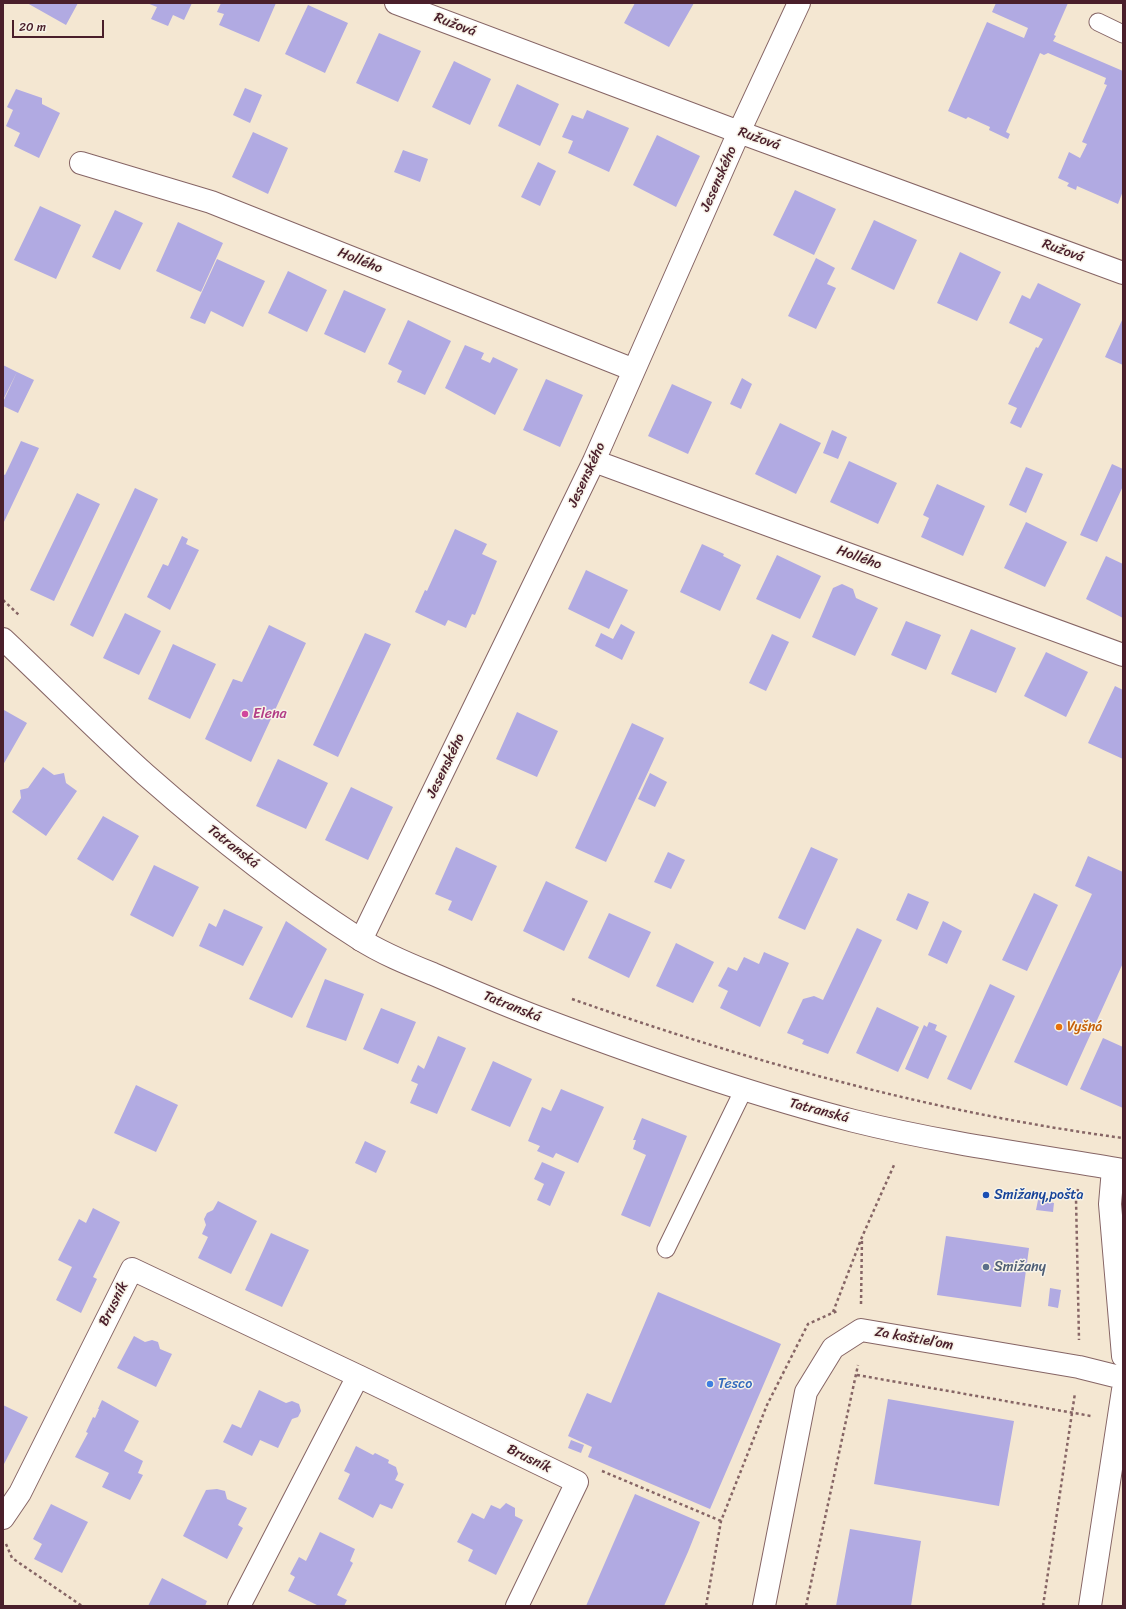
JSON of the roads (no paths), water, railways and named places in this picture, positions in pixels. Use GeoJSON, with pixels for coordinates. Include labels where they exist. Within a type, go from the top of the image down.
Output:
{"type":"FeatureCollection","features":[{"type":"Feature","properties":{"kind":"street","name":"Ružová"},"geometry":{"type":"LineString","coordinates":[[396,3],[739,132],[1123,273]]}},
{"type":"Feature","properties":{"kind":"street","name":"Jesenského"},"geometry":{"type":"LineString","coordinates":[[361,940],[594,461],[739,132],[799,3]]}},
{"type":"Feature","properties":{"kind":"street","name":"Hollého"},"geometry":{"type":"LineString","coordinates":[[81,163],[211,202],[634,370]]}},
{"type":"Feature","properties":{"kind":"street","name":"Hollého"},"geometry":{"type":"LineString","coordinates":[[594,461],[1123,655]]}},
{"type":"Feature","properties":{"kind":"street","name":"Tatranská"},"geometry":{"type":"LineString","coordinates":[[3,639],[144,773],[218,836],[300,898],[361,940],[406,963],[504,1004],[650,1058],[744,1089],[856,1121],[915,1134],[1118,1170]]}},
{"type":"Feature","properties":{"kind":"street"},"geometry":{"type":"LineString","coordinates":[[1118,1170],[1110,1204],[1123,1356]]}},
{"type":"Feature","properties":{"kind":"street","name":"Brusník"},"geometry":{"type":"LineString","coordinates":[[3,1518],[20,1493],[132,1269],[577,1482],[517,1606]]}},
{"type":"Feature","properties":{"kind":"street","name":"Za kaštieľom"},"geometry":{"type":"LineString","coordinates":[[764,1606],[806,1392],[833,1348],[861,1330],[1079,1367],[1123,1378]]}},
{"type":"Feature","properties":{"kind":"street"},"geometry":{"type":"LineString","coordinates":[[239,1606],[358,1376]]}},
{"type":"Feature","properties":{"kind":"street"},"geometry":{"type":"LineString","coordinates":[[1090,1606],[1123,1390]]}},
{"type":"Feature","properties":{"kind":"lane"},"geometry":{"type":"LineString","coordinates":[[1098,22],[1123,34]]}},
{"type":"Feature","properties":{"kind":"lane"},"geometry":{"type":"LineString","coordinates":[[666,1249],[744,1089]]}},
{"type":"Feature","properties":{"kind":"place","name":"Elena"},"geometry":{"type":"Point","coordinates":[245,714]}},
{"type":"Feature","properties":{"kind":"place","name":"Vyšná"},"geometry":{"type":"Point","coordinates":[1059,1027]}},
{"type":"Feature","properties":{"kind":"place","name":"Smižany,pošta"},"geometry":{"type":"Point","coordinates":[986,1195]}},
{"type":"Feature","properties":{"kind":"place","name":"Smižany"},"geometry":{"type":"Point","coordinates":[986,1267]}},
{"type":"Feature","properties":{"kind":"place","name":"Tesco"},"geometry":{"type":"Point","coordinates":[710,1384]}}]}
